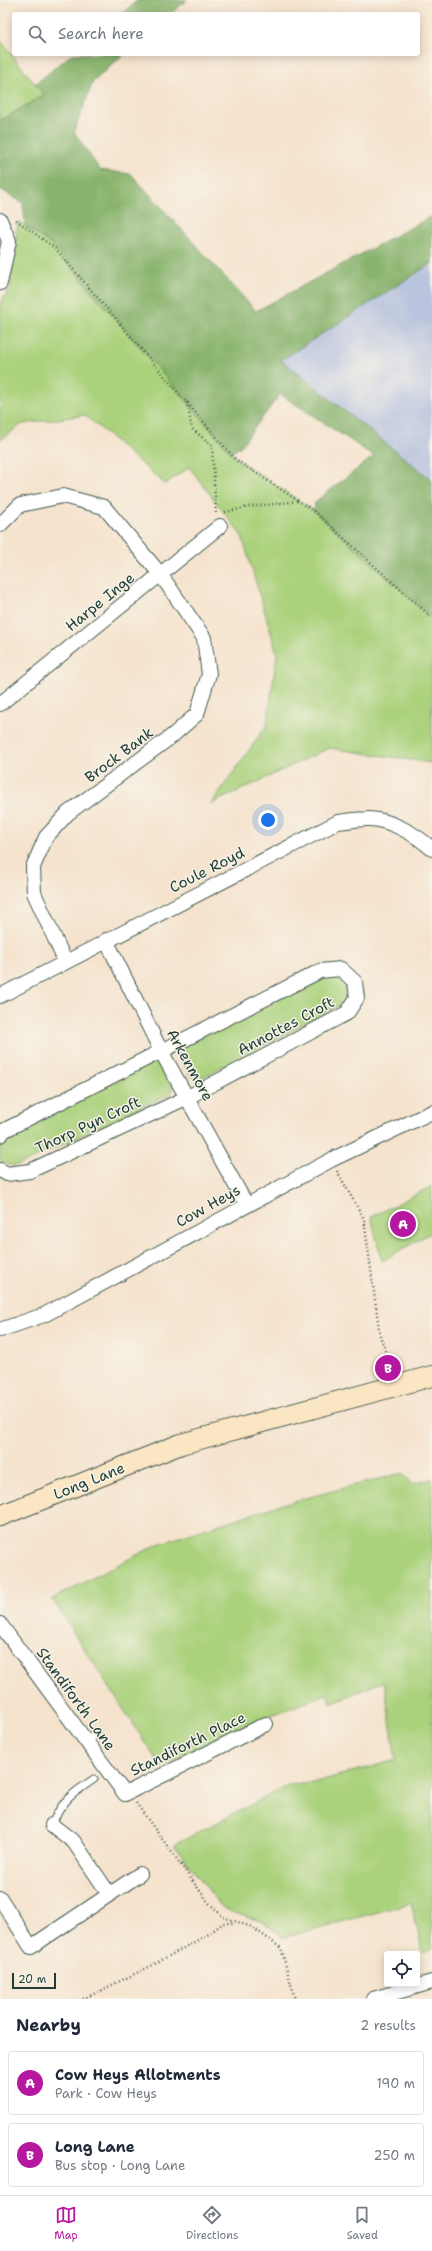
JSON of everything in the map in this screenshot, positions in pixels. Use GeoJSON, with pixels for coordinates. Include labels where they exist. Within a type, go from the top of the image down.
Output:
{"type":"FeatureCollection","features":[{"type":"Feature","properties":{"kind":"street"},"geometry":{"type":"LineString","coordinates":[[0,283],[9,240],[6,219]]}},
{"type":"Feature","properties":{"kind":"street","name":"Brock Bank"},"geometry":{"type":"LineString","coordinates":[[0,525],[20,506],[62,496],[104,508],[161,575],[204,638],[209,674],[197,714],[172,736],[68,813],[46,837],[33,867],[34,893],[65,961]]}},
{"type":"Feature","properties":{"kind":"street","name":"Harpe Inge"},"geometry":{"type":"LineString","coordinates":[[0,704],[161,575],[218,521]]}},
{"type":"Feature","properties":{"kind":"street","name":"Coule Royd"},"geometry":{"type":"LineString","coordinates":[[0,996],[65,961],[338,822],[368,819],[397,826],[418,836],[432,849]]}},
{"type":"Feature","properties":{"kind":"street","name":"Arkenmore"},"geometry":{"type":"LineString","coordinates":[[106,940],[161,1051],[188,1097],[246,1204]]}},
{"type":"Feature","properties":{"kind":"street","name":"Annottes Croft"},"geometry":{"type":"LineString","coordinates":[[161,1051],[320,971],[341,969],[355,982],[357,998],[347,1013],[188,1097]]}},
{"type":"Feature","properties":{"kind":"street","name":"Thorp Pyn Croft"},"geometry":{"type":"LineString","coordinates":[[0,1135],[5,1130],[161,1051]]}},
{"type":"Feature","properties":{"kind":"street","name":"Thorp Pyn Croft"},"geometry":{"type":"LineString","coordinates":[[0,1170],[7,1174],[30,1171],[188,1097]]}},
{"type":"Feature","properties":{"kind":"street","name":"Cow Heys"},"geometry":{"type":"LineString","coordinates":[[0,1330],[44,1315],[246,1204],[331,1160],[432,1112]]}},
{"type":"Feature","properties":{"kind":"street","name":"Long Lane"},"geometry":{"type":"LineString","coordinates":[[0,1516],[181,1444],[432,1376]]}},
{"type":"Feature","properties":{"kind":"street","name":"Standiforth Lane"},"geometry":{"type":"LineString","coordinates":[[0,1624],[91,1737],[127,1793]]}},
{"type":"Feature","properties":{"kind":"street","name":"Standiforth Place"},"geometry":{"type":"LineString","coordinates":[[127,1793],[266,1724]]}},
{"type":"Feature","properties":{"kind":"street"},"geometry":{"type":"LineString","coordinates":[[52,1825],[74,1842],[109,1894]]}},
{"type":"Feature","properties":{"kind":"street"},"geometry":{"type":"LineString","coordinates":[[0,1898],[31,1947],[140,1874]]}},
{"type":"Feature","properties":{"kind":"street"},"geometry":{"type":"LineString","coordinates":[[373,1999],[432,1982]]}},
{"type":"Feature","properties":{"kind":"lane"},"geometry":{"type":"LineString","coordinates":[[52,1825],[57,1810],[71,1794],[94,1779]]}},
{"type":"Feature","properties":{"kind":"path"},"geometry":{"type":"LineString","coordinates":[[6,219],[26,225],[56,249],[236,460],[314,511],[432,618]]}},
{"type":"Feature","properties":{"kind":"path"},"geometry":{"type":"LineString","coordinates":[[187,402],[192,429],[212,445],[218,521],[248,507],[300,501]]}},
{"type":"Feature","properties":{"kind":"path"},"geometry":{"type":"LineString","coordinates":[[331,1160],[364,1219],[380,1336],[398,1386]]}},
{"type":"Feature","properties":{"kind":"path"},"geometry":{"type":"LineString","coordinates":[[127,1793],[208,1902],[223,1917],[252,1927],[281,1948],[295,1999]]}},
{"type":"Feature","properties":{"kind":"path"},"geometry":{"type":"LineString","coordinates":[[84,1999],[149,1967],[209,1934],[223,1923],[237,1923]]}},
{"type":"Feature","properties":{"kind":"shaded area"},"geometry":{"type":"Polygon","coordinates":[[[432,263],[432,480],[281,360],[432,263]]]}},
{"type":"Feature","properties":{"kind":"green space"},"geometry":{"type":"Polygon","coordinates":[[[138,0],[187,0],[172,12],[123,12],[138,0]]]}},
{"type":"Feature","properties":{"kind":"green space"},"geometry":{"type":"Polygon","coordinates":[[[0,40],[44,95],[0,121],[0,40]]]}},
{"type":"Feature","properties":{"kind":"green space"},"geometry":{"type":"Polygon","coordinates":[[[70,56],[122,56],[93,82],[74,132],[100,170],[131,174],[256,311],[432,216],[432,263],[281,360],[432,480],[432,618],[314,511],[315,502],[374,456],[280,394],[241,446],[231,453],[53,246],[25,225],[23,203],[0,189],[0,121],[44,95],[35,84],[70,56]]]}},
{"type":"Feature","properties":{"kind":"green space"},"geometry":{"type":"Polygon","coordinates":[[[18,221],[53,246],[238,460],[314,511],[432,618],[432,763],[329,748],[211,804],[267,725],[277,653],[242,536],[189,467],[165,484],[85,415],[22,424],[0,440],[0,304],[10,288],[18,221]]]}},
{"type":"Feature","properties":{"kind":"green space"},"geometry":{"type":"Polygon","coordinates":[[[338,974],[348,980],[350,992],[344,1003],[199,1079],[191,1076],[178,1055],[182,1047],[328,975],[338,974]]]}},
{"type":"Feature","properties":{"kind":"green space"},"geometry":{"type":"Polygon","coordinates":[[[154,1062],[160,1065],[173,1088],[171,1094],[19,1165],[12,1166],[0,1161],[0,1142],[6,1136],[154,1062]]]}},
{"type":"Feature","properties":{"kind":"green space"},"geometry":{"type":"Polygon","coordinates":[[[432,1186],[432,1232],[382,1261],[371,1217],[432,1186]]]}},
{"type":"Feature","properties":{"kind":"green space"},"geometry":{"type":"Polygon","coordinates":[[[402,1473],[413,1484],[432,1479],[432,1949],[423,1953],[411,1903],[282,1938],[268,1925],[229,1911],[221,1906],[174,1845],[289,1785],[312,1783],[396,1760],[384,1681],[331,1703],[327,1694],[256,1721],[161,1767],[52,1599],[158,1544],[279,1505],[402,1473]]]}},
{"type":"Feature","properties":{"kind":"place","name":"Cow Heys Allotments"},"geometry":{"type":"Point","coordinates":[403,1224]}},
{"type":"Feature","properties":{"kind":"place","name":"Long Lane"},"geometry":{"type":"Point","coordinates":[388,1368]}}]}
